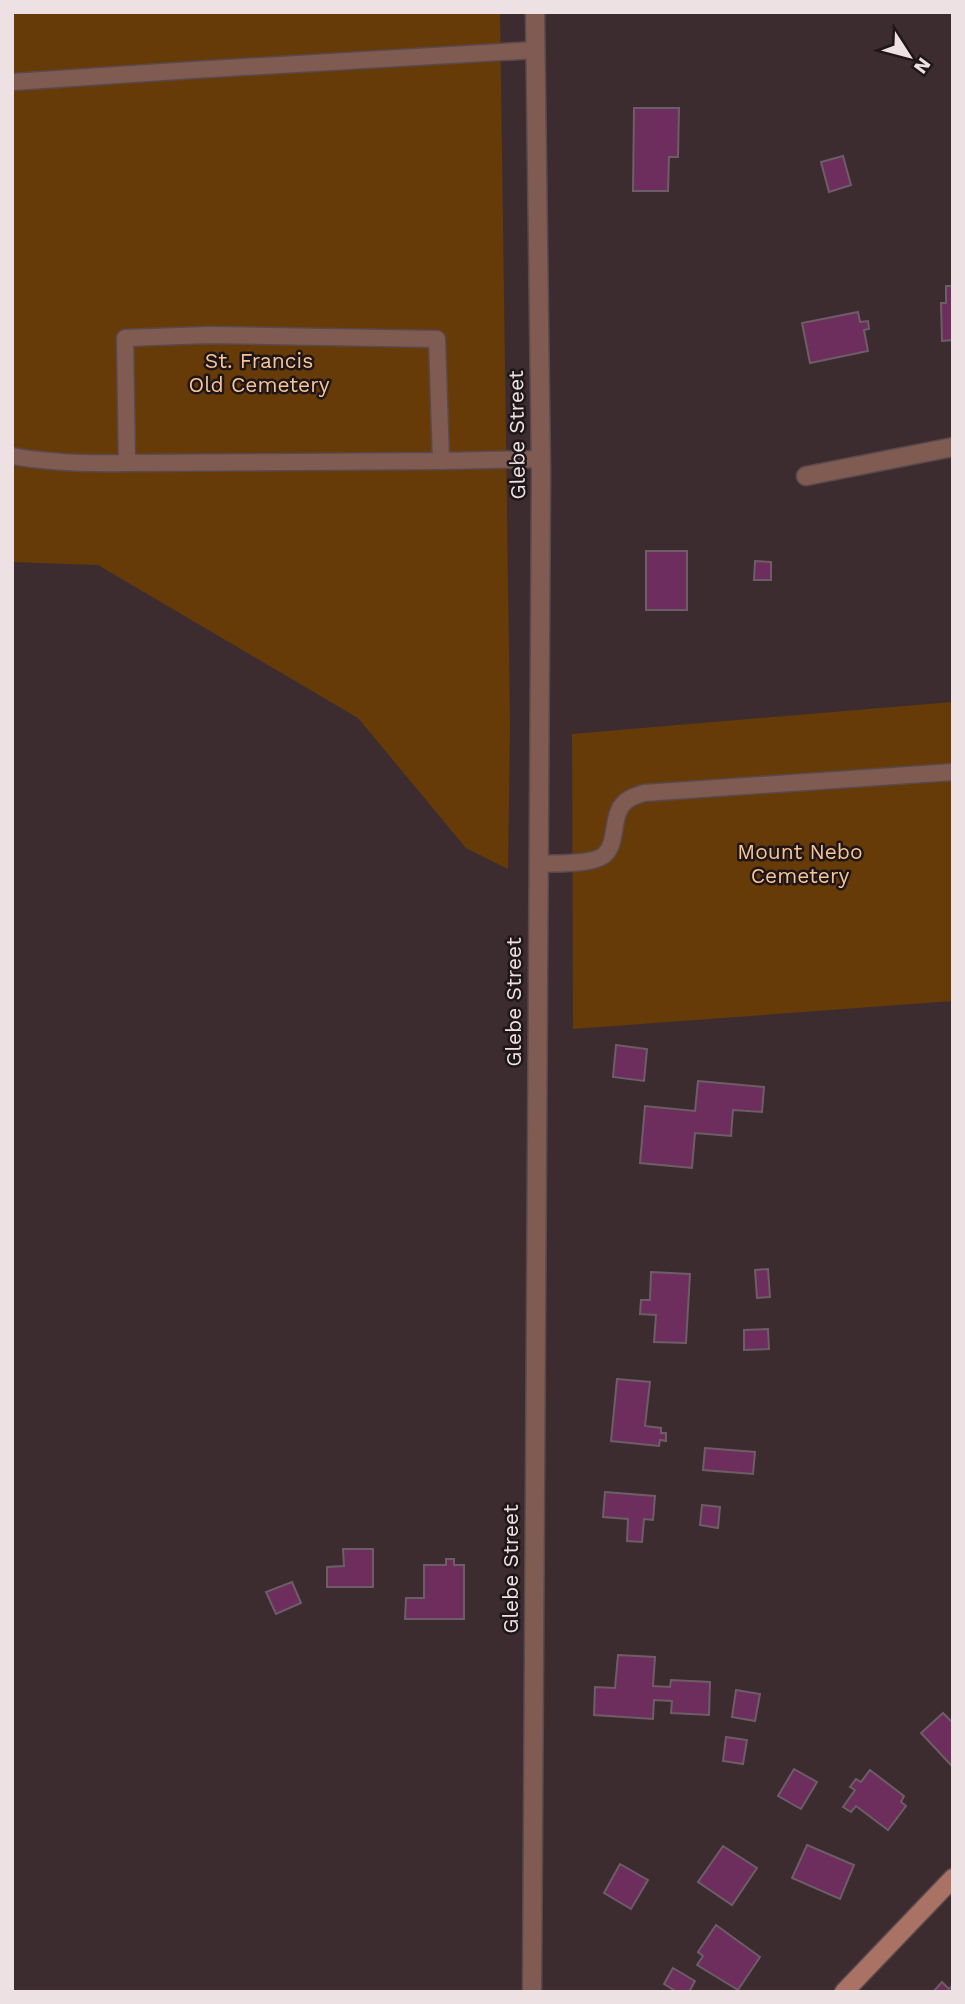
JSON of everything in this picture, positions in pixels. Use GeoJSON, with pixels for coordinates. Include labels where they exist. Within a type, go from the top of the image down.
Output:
{"type":"FeatureCollection","features":[{"type":"Feature","properties":{"kind":"main road"},"geometry":{"type":"LineString","coordinates":[[844,1992],[953,1878]]}},
{"type":"Feature","properties":{"kind":"street","name":"Glebe Street"},"geometry":{"type":"LineString","coordinates":[[533,1992],[541,459],[535,12]]}},
{"type":"Feature","properties":{"kind":"street"},"geometry":{"type":"LineString","coordinates":[[806,476],[953,447]]}},
{"type":"Feature","properties":{"kind":"lane"},"geometry":{"type":"LineString","coordinates":[[12,82],[536,50]]}},
{"type":"Feature","properties":{"kind":"lane"},"geometry":{"type":"LineString","coordinates":[[127,463],[125,338],[209,335],[438,339],[441,461]]}},
{"type":"Feature","properties":{"kind":"lane"},"geometry":{"type":"LineString","coordinates":[[12,456],[43,462],[71,463],[541,459]]}},
{"type":"Feature","properties":{"kind":"lane"},"geometry":{"type":"LineString","coordinates":[[538,864],[593,860],[604,855],[610,846],[619,809],[627,799],[644,793],[953,772]]}},
{"type":"Feature","properties":{"kind":"green space","name":"St. Francis Old Cemetery"},"geometry":{"type":"Polygon","coordinates":[[[12,12],[500,12],[510,725],[508,869],[466,848],[358,718],[98,565],[12,562],[12,12]]]}},
{"type":"Feature","properties":{"kind":"green space","name":"Mount Nebo Cemetery"},"geometry":{"type":"Polygon","coordinates":[[[953,702],[953,1001],[573,1029],[572,734],[953,702]]]}},
{"type":"Feature","properties":{"kind":"building"},"geometry":{"type":"Polygon","coordinates":[[[634,108],[679,108],[678,157],[669,157],[668,191],[633,191],[634,108]]]}},
{"type":"Feature","properties":{"kind":"building"},"geometry":{"type":"Polygon","coordinates":[[[843,156],[851,185],[829,192],[821,162],[843,156]]]}},
{"type":"Feature","properties":{"kind":"building"},"geometry":{"type":"Polygon","coordinates":[[[946,286],[953,286],[953,340],[942,341],[941,303],[946,303],[946,286]]]}},
{"type":"Feature","properties":{"kind":"building"},"geometry":{"type":"Polygon","coordinates":[[[858,312],[860,322],[868,321],[869,329],[864,330],[868,351],[810,363],[802,323],[858,312]]]}},
{"type":"Feature","properties":{"kind":"building"},"geometry":{"type":"Polygon","coordinates":[[[646,551],[687,551],[687,610],[646,610],[646,551]]]}},
{"type":"Feature","properties":{"kind":"building"},"geometry":{"type":"Polygon","coordinates":[[[755,561],[771,562],[771,580],[754,580],[755,561]]]}},
{"type":"Feature","properties":{"kind":"building"},"geometry":{"type":"Polygon","coordinates":[[[616,1045],[647,1049],[644,1081],[613,1077],[616,1045]]]}},
{"type":"Feature","properties":{"kind":"building"},"geometry":{"type":"Polygon","coordinates":[[[698,1081],[764,1087],[762,1112],[733,1110],[731,1136],[695,1133],[692,1168],[640,1163],[645,1106],[695,1111],[698,1081]]]}},
{"type":"Feature","properties":{"kind":"building"},"geometry":{"type":"Polygon","coordinates":[[[768,1269],[770,1297],[757,1298],[755,1270],[768,1269]]]}},
{"type":"Feature","properties":{"kind":"building"},"geometry":{"type":"Polygon","coordinates":[[[651,1272],[690,1274],[686,1343],[654,1342],[656,1315],[640,1314],[641,1300],[650,1300],[651,1272]]]}},
{"type":"Feature","properties":{"kind":"building"},"geometry":{"type":"Polygon","coordinates":[[[768,1329],[769,1349],[744,1350],[744,1330],[768,1329]]]}},
{"type":"Feature","properties":{"kind":"building"},"geometry":{"type":"Polygon","coordinates":[[[617,1379],[650,1382],[645,1426],[661,1428],[661,1433],[666,1433],[666,1441],[660,1440],[659,1446],[611,1441],[617,1379]]]}},
{"type":"Feature","properties":{"kind":"building"},"geometry":{"type":"Polygon","coordinates":[[[705,1448],[755,1452],[753,1474],[703,1470],[705,1448]]]}},
{"type":"Feature","properties":{"kind":"building"},"geometry":{"type":"Polygon","coordinates":[[[605,1492],[655,1496],[653,1520],[644,1519],[642,1542],[627,1541],[628,1519],[603,1517],[605,1492]]]}},
{"type":"Feature","properties":{"kind":"building"},"geometry":{"type":"Polygon","coordinates":[[[702,1505],[720,1507],[718,1528],[700,1525],[702,1505]]]}},
{"type":"Feature","properties":{"kind":"building"},"geometry":{"type":"Polygon","coordinates":[[[343,1549],[373,1549],[373,1587],[327,1587],[327,1567],[344,1566],[343,1549]]]}},
{"type":"Feature","properties":{"kind":"building"},"geometry":{"type":"Polygon","coordinates":[[[446,1559],[454,1559],[454,1565],[464,1565],[464,1619],[405,1619],[406,1598],[424,1598],[424,1565],[446,1565],[446,1559]]]}},
{"type":"Feature","properties":{"kind":"building"},"geometry":{"type":"Polygon","coordinates":[[[292,1582],[301,1603],[276,1614],[266,1592],[292,1582]]]}},
{"type":"Feature","properties":{"kind":"building"},"geometry":{"type":"Polygon","coordinates":[[[618,1655],[655,1657],[653,1686],[670,1687],[671,1680],[710,1682],[709,1715],[671,1713],[672,1701],[654,1700],[653,1719],[594,1715],[595,1687],[615,1688],[618,1655]]]}},
{"type":"Feature","properties":{"kind":"building"},"geometry":{"type":"Polygon","coordinates":[[[736,1690],[760,1694],[755,1721],[732,1717],[736,1690]]]}},
{"type":"Feature","properties":{"kind":"building"},"geometry":{"type":"Polygon","coordinates":[[[943,1713],[953,1723],[951,1765],[921,1733],[943,1713]]]}},
{"type":"Feature","properties":{"kind":"building"},"geometry":{"type":"Polygon","coordinates":[[[726,1737],[747,1740],[743,1764],[723,1761],[726,1737]]]}},
{"type":"Feature","properties":{"kind":"building"},"geometry":{"type":"Polygon","coordinates":[[[794,1769],[817,1782],[801,1809],[778,1796],[794,1769]]]}},
{"type":"Feature","properties":{"kind":"building"},"geometry":{"type":"Polygon","coordinates":[[[870,1770],[904,1796],[901,1802],[906,1806],[888,1830],[856,1806],[851,1812],[843,1807],[855,1790],[850,1787],[856,1779],[861,1782],[870,1770]]]}},
{"type":"Feature","properties":{"kind":"building"},"geometry":{"type":"Polygon","coordinates":[[[807,1845],[854,1865],[840,1899],[792,1878],[807,1845]]]}},
{"type":"Feature","properties":{"kind":"building"},"geometry":{"type":"Polygon","coordinates":[[[723,1846],[757,1868],[732,1905],[698,1882],[723,1846]]]}},
{"type":"Feature","properties":{"kind":"building"},"geometry":{"type":"Polygon","coordinates":[[[620,1864],[648,1880],[631,1909],[604,1893],[620,1864]]]}},
{"type":"Feature","properties":{"kind":"building"},"geometry":{"type":"Polygon","coordinates":[[[716,1925],[760,1957],[738,1990],[697,1965],[703,1956],[698,1952],[716,1925]]]}},
{"type":"Feature","properties":{"kind":"building"},"geometry":{"type":"Polygon","coordinates":[[[673,1968],[695,1981],[689,1992],[677,1992],[664,1984],[673,1968]]]}},
{"type":"Feature","properties":{"kind":"building"},"geometry":{"type":"Polygon","coordinates":[[[942,1982],[949,1989],[953,1985],[953,1992],[933,1992],[942,1982]]]}}]}
